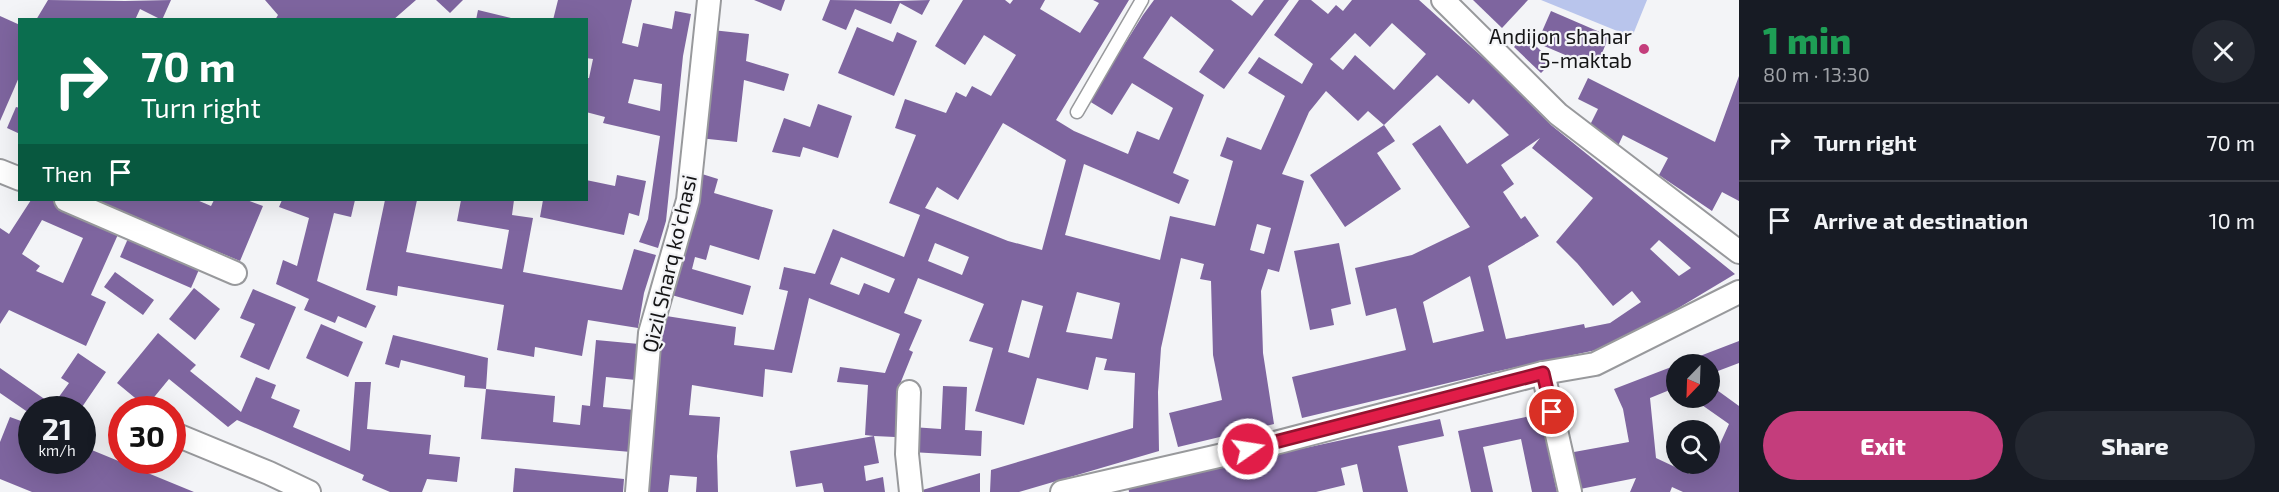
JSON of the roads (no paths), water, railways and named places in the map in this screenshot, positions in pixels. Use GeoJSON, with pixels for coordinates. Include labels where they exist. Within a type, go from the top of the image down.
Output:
{"type":"FeatureCollection","features":[{"type":"Feature","properties":{"kind":"street","name":"Qizil Sharq ko'chasi"},"geometry":{"type":"LineString","coordinates":[[638,492],[650,333],[688,200],[709,0]]}},
{"type":"Feature","properties":{"kind":"street"},"geometry":{"type":"LineString","coordinates":[[1443,0],[1558,114],[1739,252]]}},
{"type":"Feature","properties":{"kind":"street"},"geometry":{"type":"LineString","coordinates":[[0,171],[18,178]]}},
{"type":"Feature","properties":{"kind":"street"},"geometry":{"type":"LineString","coordinates":[[68,201],[235,273]]}},
{"type":"Feature","properties":{"kind":"street"},"geometry":{"type":"LineString","coordinates":[[1062,492],[1271,444],[1543,373],[1595,364],[1739,292]]}},
{"type":"Feature","properties":{"kind":"street"},"geometry":{"type":"LineString","coordinates":[[1543,373],[1570,492]]}},
{"type":"Feature","properties":{"kind":"street"},"geometry":{"type":"LineString","coordinates":[[909,392],[907,454],[911,492]]}},
{"type":"Feature","properties":{"kind":"street"},"geometry":{"type":"LineString","coordinates":[[186,439],[309,492]]}},
{"type":"Feature","properties":{"kind":"lane"},"geometry":{"type":"LineString","coordinates":[[1077,112],[1142,0]]}},
{"type":"Feature","properties":{"kind":"place","name":"Andijon shahar 5-maktab"},"geometry":{"type":"Point","coordinates":[1644,49]}}]}
